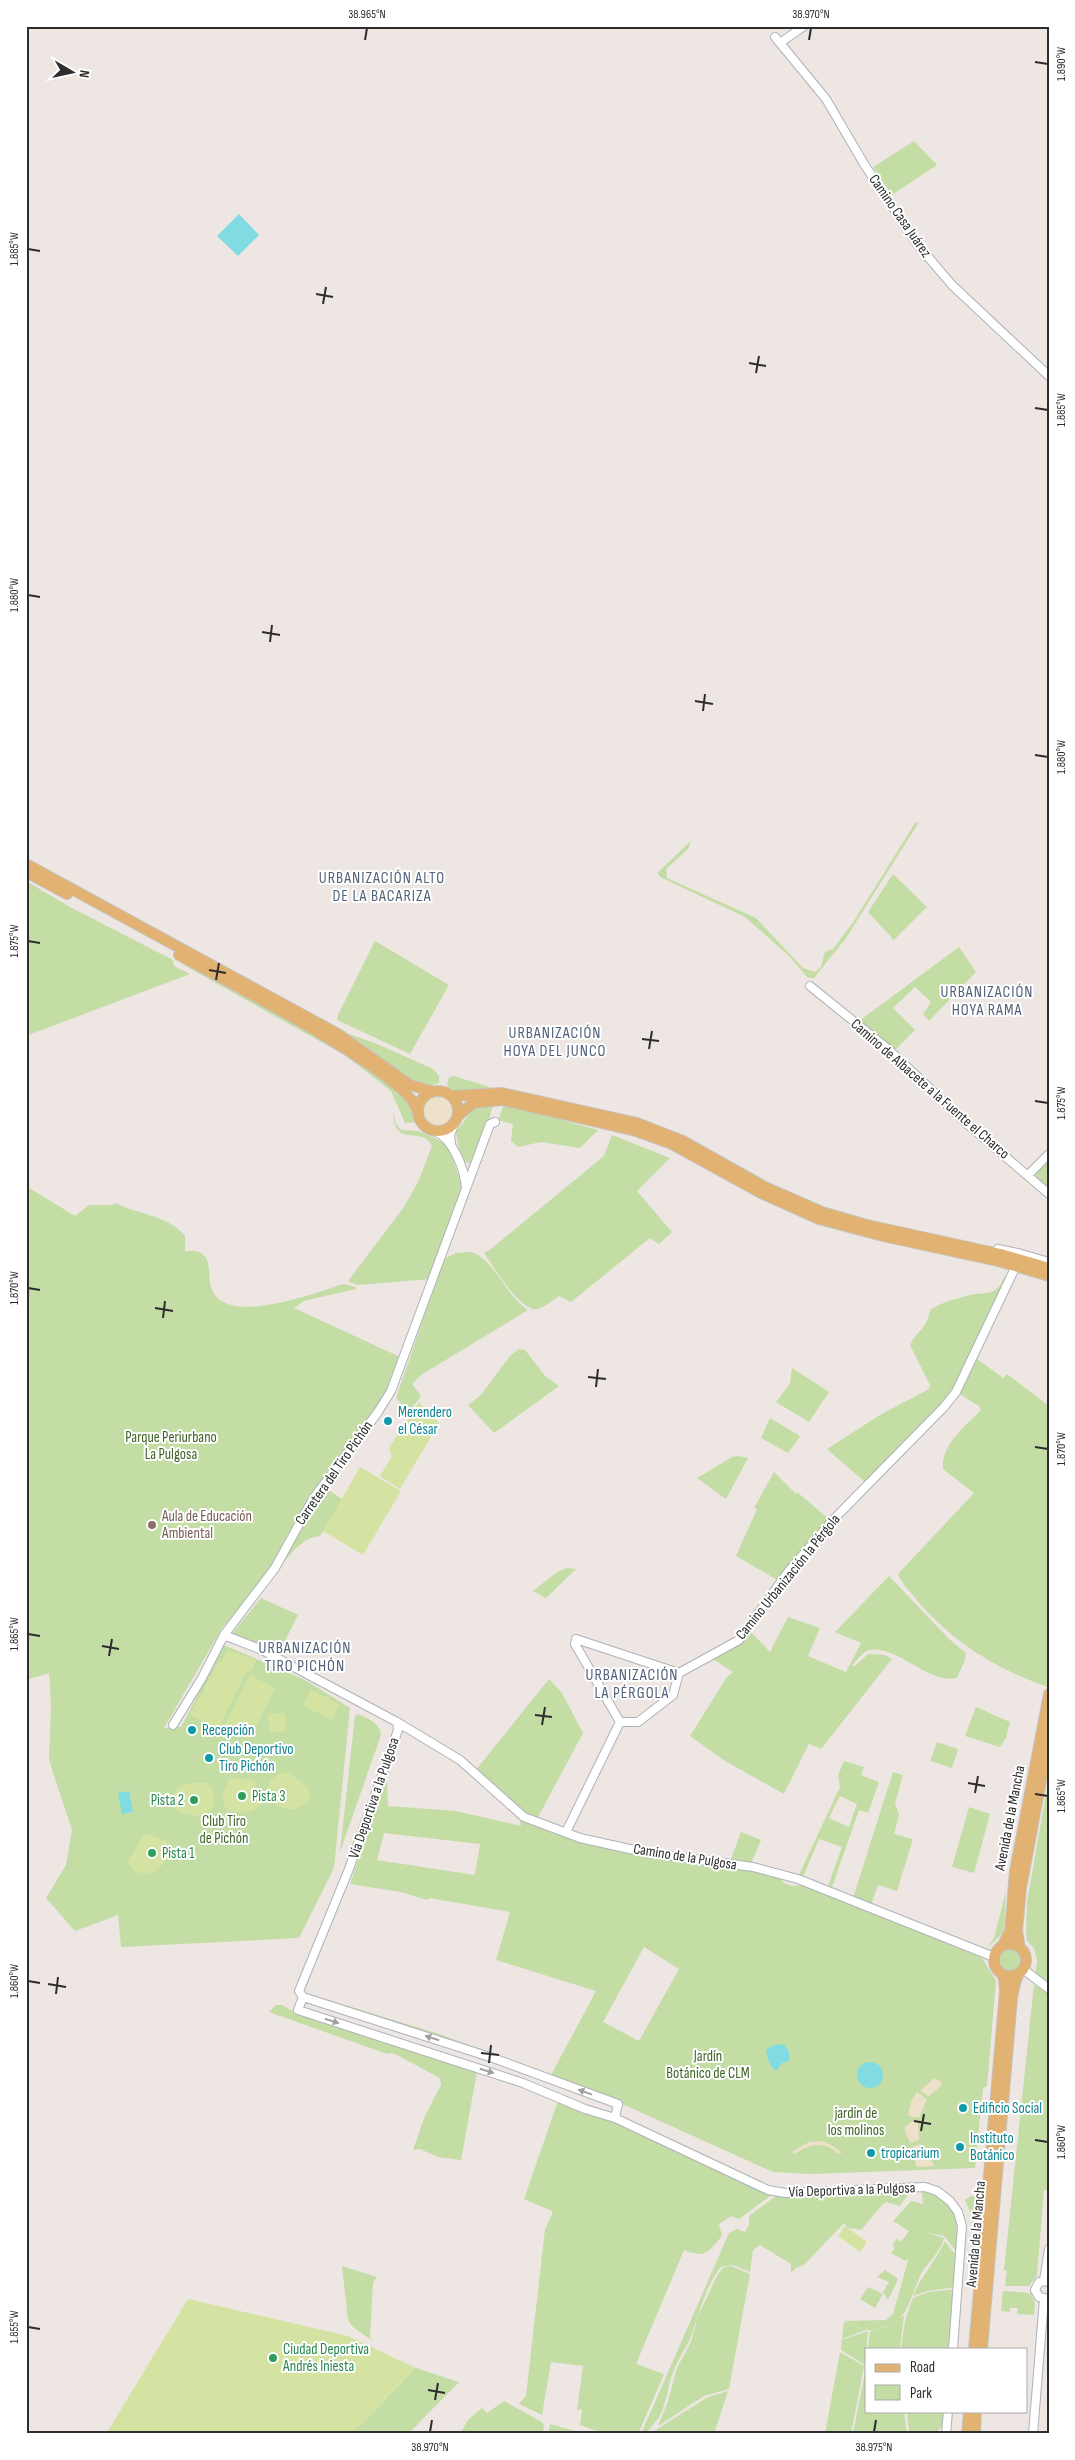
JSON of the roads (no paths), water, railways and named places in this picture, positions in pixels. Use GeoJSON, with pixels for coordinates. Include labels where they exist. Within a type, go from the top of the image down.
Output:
{"type":"FeatureCollection","features":[{"type":"Feature","properties":{"kind":"main road"},"geometry":{"type":"LineString","coordinates":[[26,864],[338,1034],[410,1085],[430,1091],[442,1091],[452,1096],[502,1093],[637,1123],[683,1141],[765,1187],[801,1204],[866,1225],[977,1248],[1049,1268]]}},
{"type":"Feature","properties":{"kind":"main road"},"geometry":{"type":"LineString","coordinates":[[26,872],[334,1041],[406,1092],[416,1104],[422,1124],[435,1131],[447,1129],[473,1103],[502,1100],[636,1131],[672,1144],[769,1197],[819,1219],[873,1234],[1005,1263],[1049,1276]]}},
{"type":"Feature","properties":{"kind":"main road"},"geometry":{"type":"LineString","coordinates":[[417,1110],[421,1099],[430,1091]]}},
{"type":"Feature","properties":{"kind":"main road"},"geometry":{"type":"LineString","coordinates":[[452,1096],[458,1106],[457,1119]]}},
{"type":"Feature","properties":{"kind":"main road","name":"Avenida de la Mancha"},"geometry":{"type":"LineString","coordinates":[[1002,1946],[1008,1938],[1011,1928],[1015,1872],[1049,1694]]}},
{"type":"Feature","properties":{"kind":"main road","name":"Avenida de la Mancha"},"geometry":{"type":"LineString","coordinates":[[1020,1948],[1017,1931],[1021,1888],[1049,1738]]}},
{"type":"Feature","properties":{"kind":"main road"},"geometry":{"type":"LineString","coordinates":[[1012,1944],[1020,1948],[1026,1960],[1021,1971],[1011,1976],[1002,1974],[995,1967],[994,1957],[1002,1946],[1012,1944]]}},
{"type":"Feature","properties":{"kind":"main road","name":"Avenida de la Mancha"},"geometry":{"type":"LineString","coordinates":[[982,2348],[1012,1998],[1015,1983],[1021,1971]]}},
{"type":"Feature","properties":{"kind":"main road","name":"Avenida de la Mancha"},"geometry":{"type":"LineString","coordinates":[[974,2348],[1005,1991],[1002,1974]]}},
{"type":"Feature","properties":{"kind":"main road"},"geometry":{"type":"LineString","coordinates":[[967,2434],[968,2412]]}},
{"type":"Feature","properties":{"kind":"main road"},"geometry":{"type":"LineString","coordinates":[[975,2434],[976,2412]]}},
{"type":"Feature","properties":{"kind":"street","name":"Camino Casa Juárez"},"geometry":{"type":"LineString","coordinates":[[804,26],[778,40],[826,99],[864,164],[917,244],[952,284],[1049,376]]}},
{"type":"Feature","properties":{"kind":"street","name":"Camino de Albacete a la Fuente el Charco"},"geometry":{"type":"LineString","coordinates":[[810,986],[888,1049],[965,1122],[1049,1194]]}},
{"type":"Feature","properties":{"kind":"street"},"geometry":{"type":"LineString","coordinates":[[457,1119],[450,1135],[451,1144],[457,1160],[470,1167],[464,1194]]}},
{"type":"Feature","properties":{"kind":"street","name":"Carretera del Tiro Pichón"},"geometry":{"type":"LineString","coordinates":[[174,1725],[202,1678],[224,1635],[270,1574],[313,1499],[378,1412],[391,1391],[464,1194],[470,1167],[490,1124],[495,1122]]}},
{"type":"Feature","properties":{"kind":"street"},"geometry":{"type":"LineString","coordinates":[[435,1131],[443,1135],[451,1144]]}},
{"type":"Feature","properties":{"kind":"street"},"geometry":{"type":"LineString","coordinates":[[1028,1175],[1049,1154]]}},
{"type":"Feature","properties":{"kind":"street"},"geometry":{"type":"LineString","coordinates":[[977,1248],[1018,1253],[1049,1262]]}},
{"type":"Feature","properties":{"kind":"street","name":"Camino Urbanización la Pérgola"},"geometry":{"type":"LineString","coordinates":[[679,1672],[739,1640],[788,1572],[832,1521],[944,1408],[956,1392],[1014,1270]]}},
{"type":"Feature","properties":{"kind":"street","name":"Vía Deportiva a la Pulgosa"},"geometry":{"type":"LineString","coordinates":[[224,1635],[262,1650],[397,1722],[398,1730],[349,1869],[299,1990],[302,1998],[298,2010],[523,2083],[584,2109],[615,2118],[768,2190],[785,2193],[915,2186],[930,2188],[942,2194],[956,2208],[962,2226],[953,2348]]}},
{"type":"Feature","properties":{"kind":"street"},"geometry":{"type":"LineString","coordinates":[[576,1639],[679,1672],[673,1695],[638,1722],[620,1722],[575,1644],[576,1639]]}},
{"type":"Feature","properties":{"kind":"street","name":"Camino de la Pulgosa"},"geometry":{"type":"LineString","coordinates":[[397,1722],[460,1760],[524,1817],[580,1838],[643,1852],[753,1867],[798,1879],[994,1957]]}},
{"type":"Feature","properties":{"kind":"street"},"geometry":{"type":"LineString","coordinates":[[566,1832],[620,1722]]}},
{"type":"Feature","properties":{"kind":"street"},"geometry":{"type":"LineString","coordinates":[[1021,1971],[1049,1989]]}},
{"type":"Feature","properties":{"kind":"street"},"geometry":{"type":"LineString","coordinates":[[302,1998],[493,2058],[618,2104],[615,2118]]}},
{"type":"Feature","properties":{"kind":"street"},"geometry":{"type":"LineString","coordinates":[[1033,2434],[1046,2299],[1036,2295],[1035,2290],[1039,2282],[1047,2280],[1049,2249]]}},
{"type":"Feature","properties":{"kind":"street"},"geometry":{"type":"LineString","coordinates":[[946,2434],[948,2412]]}},
{"type":"Feature","properties":{"kind":"water"},"geometry":{"type":"Polygon","coordinates":[[[239,214],[259,235],[238,256],[217,236],[239,214]]]}},
{"type":"Feature","properties":{"kind":"water"},"geometry":{"type":"Polygon","coordinates":[[[129,1791],[133,1812],[122,1814],[118,1793],[129,1791]]]}},
{"type":"Feature","properties":{"kind":"water"},"geometry":{"type":"Polygon","coordinates":[[[785,2045],[789,2052],[789,2061],[782,2063],[777,2070],[774,2070],[769,2062],[766,2050],[771,2046],[785,2045]]]}},
{"type":"Feature","properties":{"kind":"water"},"geometry":{"type":"Polygon","coordinates":[[[870,2062],[879,2066],[883,2075],[879,2084],[870,2088],[861,2084],[857,2075],[861,2066],[870,2062]]]}},
{"type":"Feature","properties":{"kind":"place","name":"Merendero el César"},"geometry":{"type":"Point","coordinates":[388,1421]}},
{"type":"Feature","properties":{"kind":"place","name":"Aula de Educación Ambiental"},"geometry":{"type":"Point","coordinates":[152,1525]}},
{"type":"Feature","properties":{"kind":"place","name":"Recepción"},"geometry":{"type":"Point","coordinates":[192,1730]}},
{"type":"Feature","properties":{"kind":"place","name":"Club Deportivo Tiro Pichón"},"geometry":{"type":"Point","coordinates":[209,1758]}},
{"type":"Feature","properties":{"kind":"place","name":"Pista 3"},"geometry":{"type":"Point","coordinates":[242,1796]}},
{"type":"Feature","properties":{"kind":"place","name":"Pista 2"},"geometry":{"type":"Point","coordinates":[194,1800]}},
{"type":"Feature","properties":{"kind":"place","name":"Pista 1"},"geometry":{"type":"Point","coordinates":[152,1853]}},
{"type":"Feature","properties":{"kind":"place","name":"Edificio Social"},"geometry":{"type":"Point","coordinates":[963,2108]}},
{"type":"Feature","properties":{"kind":"place","name":"Instituto Botánico"},"geometry":{"type":"Point","coordinates":[960,2147]}},
{"type":"Feature","properties":{"kind":"place","name":"tropicarium"},"geometry":{"type":"Point","coordinates":[871,2153]}},
{"type":"Feature","properties":{"kind":"place","name":"Ciudad Deportiva Andrés Iniesta"},"geometry":{"type":"Point","coordinates":[273,2358]}},
{"type":"Feature","properties":{"kind":"district","name":"URBANIZACIÓN ALTO DE LA BACARIZA"},"geometry":{"type":"Point","coordinates":[382,887]}},
{"type":"Feature","properties":{"kind":"district","name":"URBANIZACIÓN HOYA RAMA"},"geometry":{"type":"Point","coordinates":[987,1001]}},
{"type":"Feature","properties":{"kind":"district","name":"URBANIZACIÓN HOYA DEL JUNCO"},"geometry":{"type":"Point","coordinates":[555,1042]}},
{"type":"Feature","properties":{"kind":"district","name":"URBANIZACIÓN TIRO PICHÓN"},"geometry":{"type":"Point","coordinates":[305,1657]}},
{"type":"Feature","properties":{"kind":"district","name":"URBANIZACIÓN LA PÉRGOLA"},"geometry":{"type":"Point","coordinates":[632,1684]}},
{"type":"Feature","properties":{"kind":"park label","name":"Parque Periurbano La Pulgosa"},"geometry":{"type":"Point","coordinates":[171,1446]}},
{"type":"Feature","properties":{"kind":"park label","name":"Club Tiro de Pichón"},"geometry":{"type":"Point","coordinates":[224,1830]}},
{"type":"Feature","properties":{"kind":"park label","name":"Jardín Botánico de CLM"},"geometry":{"type":"Point","coordinates":[708,2064]}},
{"type":"Feature","properties":{"kind":"park label","name":"jardin de los molinos"},"geometry":{"type":"Point","coordinates":[856,2122]}}]}
